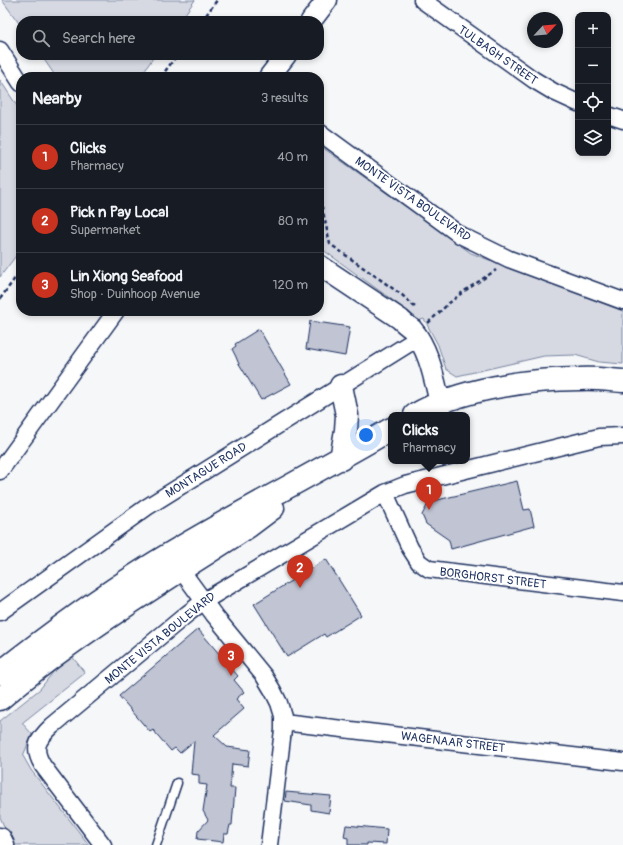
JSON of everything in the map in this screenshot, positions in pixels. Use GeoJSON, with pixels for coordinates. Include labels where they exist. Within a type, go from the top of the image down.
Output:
{"type":"FeatureCollection","features":[{"type":"Feature","properties":{"kind":"main road"},"geometry":{"type":"LineString","coordinates":[[428,412],[441,409],[460,395],[537,381],[581,379],[623,381]]}},
{"type":"Feature","properties":{"kind":"main road"},"geometry":{"type":"LineString","coordinates":[[341,386],[347,415],[341,459]]}},
{"type":"Feature","properties":{"kind":"main road"},"geometry":{"type":"LineString","coordinates":[[0,672],[45,637],[148,567],[263,500],[341,459],[388,431]]}},
{"type":"Feature","properties":{"kind":"main road"},"geometry":{"type":"LineString","coordinates":[[0,699],[62,650],[109,617],[270,511],[306,478]]}},
{"type":"Feature","properties":{"kind":"main road"},"geometry":{"type":"LineString","coordinates":[[0,839],[3,845]]}},
{"type":"Feature","properties":{"kind":"street"},"geometry":{"type":"LineString","coordinates":[[315,16],[327,0]]}},
{"type":"Feature","properties":{"kind":"street","name":"TULBAGH STREET"},"geometry":{"type":"LineString","coordinates":[[422,0],[534,80],[554,92],[575,102]]}},
{"type":"Feature","properties":{"kind":"street"},"geometry":{"type":"LineString","coordinates":[[0,50],[16,75]]}},
{"type":"Feature","properties":{"kind":"street"},"geometry":{"type":"LineString","coordinates":[[273,72],[282,60]]}},
{"type":"Feature","properties":{"kind":"street"},"geometry":{"type":"LineString","coordinates":[[611,116],[623,120]]}},
{"type":"Feature","properties":{"kind":"street","name":"MONTE VISTA BOULEVARD"},"geometry":{"type":"LineString","coordinates":[[324,136],[460,235],[509,259],[623,301]]}},
{"type":"Feature","properties":{"kind":"street"},"geometry":{"type":"LineString","coordinates":[[324,268],[400,319],[411,329],[421,330],[424,349],[435,383],[441,409]]}},
{"type":"Feature","properties":{"kind":"street"},"geometry":{"type":"LineString","coordinates":[[0,471],[112,316]]}},
{"type":"Feature","properties":{"kind":"street","name":"MONTAGUE ROAD"},"geometry":{"type":"LineString","coordinates":[[0,612],[147,507],[341,386],[421,330]]}},
{"type":"Feature","properties":{"kind":"street","name":"MONTE VISTA BOULEVARD"},"geometry":{"type":"LineString","coordinates":[[470,463],[599,437],[623,436]]}},
{"type":"Feature","properties":{"kind":"street","name":"MONTE VISTA BOULEVARD"},"geometry":{"type":"LineString","coordinates":[[103,845],[39,759],[36,752],[37,744],[52,726],[204,601],[385,492],[452,467],[467,464]]}},
{"type":"Feature","properties":{"kind":"street","name":"BORGHORST STREET"},"geometry":{"type":"LineString","coordinates":[[385,492],[410,548],[419,562],[429,569],[623,593]]}},
{"type":"Feature","properties":{"kind":"street"},"geometry":{"type":"LineString","coordinates":[[148,567],[168,565],[181,570],[270,685],[279,703],[283,722],[283,738],[269,845]]}},
{"type":"Feature","properties":{"kind":"street","name":"WAGENAAR STREET"},"geometry":{"type":"LineString","coordinates":[[283,722],[623,762]]}},
{"type":"Feature","properties":{"kind":"lane"},"geometry":{"type":"LineString","coordinates":[[156,845],[177,783]]}},
{"type":"Feature","properties":{"kind":"path"},"geometry":{"type":"LineString","coordinates":[[206,16],[217,0]]}},
{"type":"Feature","properties":{"kind":"path"},"geometry":{"type":"LineString","coordinates":[[165,72],[173,60]]}},
{"type":"Feature","properties":{"kind":"path"},"geometry":{"type":"LineString","coordinates":[[324,216],[330,244],[402,295],[414,305],[418,312]]}},
{"type":"Feature","properties":{"kind":"path"},"geometry":{"type":"LineString","coordinates":[[421,330],[463,292],[502,266]]}},
{"type":"Feature","properties":{"kind":"path"},"geometry":{"type":"LineString","coordinates":[[0,299],[16,277]]}},
{"type":"Feature","properties":{"kind":"shaded area"},"geometry":{"type":"Polygon","coordinates":[[[2,0],[195,0],[184,16],[16,16],[16,19],[2,0]]]}},
{"type":"Feature","properties":{"kind":"shaded area"},"geometry":{"type":"Polygon","coordinates":[[[44,60],[152,60],[143,72],[53,72],[44,60]]]}},
{"type":"Feature","properties":{"kind":"shaded area"},"geometry":{"type":"Polygon","coordinates":[[[0,80],[16,104],[16,256],[0,277],[0,80]]]}},
{"type":"Feature","properties":{"kind":"shaded area"},"geometry":{"type":"Polygon","coordinates":[[[324,149],[471,253],[623,311],[623,364],[599,362],[575,355],[544,356],[457,376],[446,369],[438,345],[424,319],[418,321],[406,310],[324,251],[324,149]]]}},
{"type":"Feature","properties":{"kind":"shaded area"},"geometry":{"type":"Polygon","coordinates":[[[71,655],[85,673],[22,723],[32,734],[23,756],[31,770],[89,845],[12,845],[0,817],[0,721],[40,689],[61,662],[71,655]]]}},
{"type":"Feature","properties":{"kind":"building"},"geometry":{"type":"Polygon","coordinates":[[[310,321],[350,327],[345,356],[306,349],[310,321]]]}},
{"type":"Feature","properties":{"kind":"building"},"geometry":{"type":"Polygon","coordinates":[[[259,329],[291,384],[261,400],[238,362],[232,349],[236,346],[235,344],[259,329]]]}},
{"type":"Feature","properties":{"kind":"building"},"geometry":{"type":"Polygon","coordinates":[[[517,481],[524,510],[530,509],[534,526],[451,549],[449,540],[426,524],[422,515],[429,502],[517,481]]]}},
{"type":"Feature","properties":{"kind":"building"},"geometry":{"type":"Polygon","coordinates":[[[326,559],[361,615],[326,637],[324,634],[287,657],[254,604],[326,559]]]}},
{"type":"Feature","properties":{"kind":"building"},"geometry":{"type":"Polygon","coordinates":[[[198,629],[238,676],[234,680],[244,692],[236,699],[244,709],[214,735],[227,747],[250,750],[248,766],[232,764],[230,788],[235,788],[232,825],[230,825],[228,834],[224,834],[223,842],[197,839],[198,831],[208,820],[203,811],[207,785],[199,784],[199,775],[191,774],[194,741],[180,753],[175,748],[171,751],[153,730],[150,732],[119,696],[198,629]]]}},
{"type":"Feature","properties":{"kind":"building"},"geometry":{"type":"Polygon","coordinates":[[[286,792],[331,796],[329,813],[311,810],[311,805],[285,801],[286,792]]]}},
{"type":"Feature","properties":{"kind":"building"},"geometry":{"type":"Polygon","coordinates":[[[346,825],[387,829],[386,844],[367,843],[367,845],[348,845],[348,838],[344,837],[346,825]]]}},
{"type":"Feature","properties":{"kind":"place","name":"Clicks"},"geometry":{"type":"Point","coordinates":[429,510]}},
{"type":"Feature","properties":{"kind":"place","name":"Pick n Pay Local"},"geometry":{"type":"Point","coordinates":[300,588]}},
{"type":"Feature","properties":{"kind":"place","name":"Lin Xiong Seafood"},"geometry":{"type":"Point","coordinates":[231,676]}}]}
